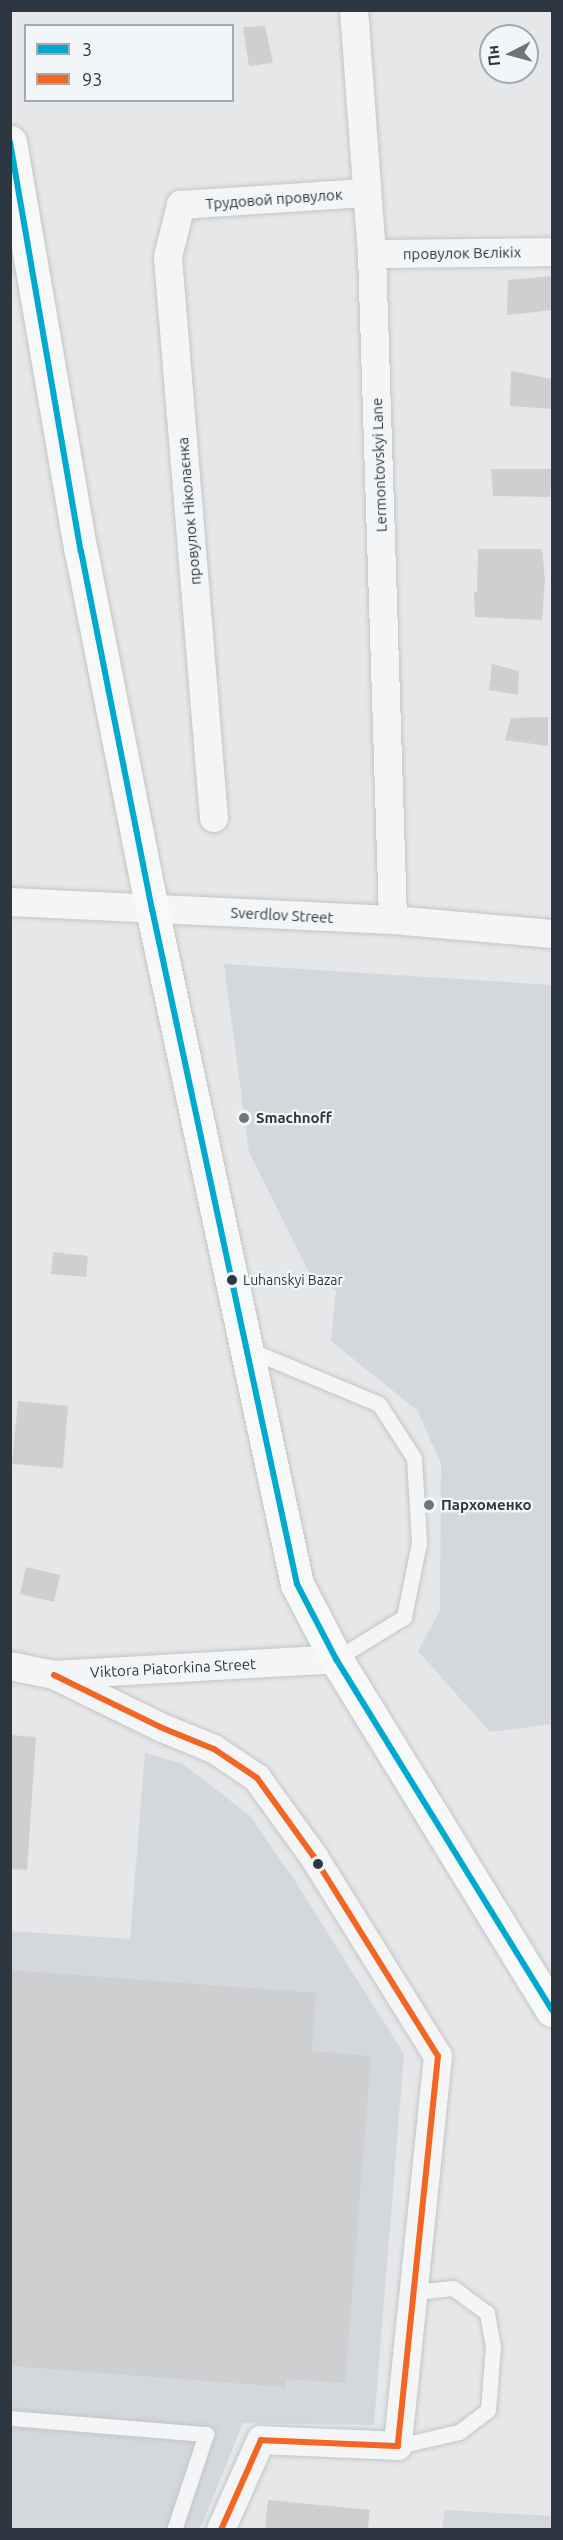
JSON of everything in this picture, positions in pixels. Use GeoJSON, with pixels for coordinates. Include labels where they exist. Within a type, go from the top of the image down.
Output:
{"type":"FeatureCollection","features":[{"type":"Feature","properties":{"kind":"main road"},"geometry":{"type":"LineString","coordinates":[[10,142],[81,551],[153,909],[297,1584],[336,1659],[552,2010]]}},
{"type":"Feature","properties":{"kind":"street","name":"Lermontovskyi Lane"},"geometry":{"type":"LineString","coordinates":[[354,10],[372,254],[393,920]]}},
{"type":"Feature","properties":{"kind":"street","name":"Трудовой провулок"},"geometry":{"type":"LineString","coordinates":[[181,205],[367,194]]}},
{"type":"Feature","properties":{"kind":"street","name":"провулок Ніколаєнка"},"geometry":{"type":"LineString","coordinates":[[181,205],[168,256],[213,818]]}},
{"type":"Feature","properties":{"kind":"street","name":"провулок Вєлікіх"},"geometry":{"type":"LineString","coordinates":[[372,254],[552,252]]}},
{"type":"Feature","properties":{"kind":"street","name":"Sverdlov Street"},"geometry":{"type":"LineString","coordinates":[[10,902],[393,920],[552,934]]}},
{"type":"Feature","properties":{"kind":"street","name":"Viktora Piatorkina Street"},"geometry":{"type":"LineString","coordinates":[[10,1666],[54,1675],[336,1659]]}},
{"type":"Feature","properties":{"kind":"street"},"geometry":{"type":"LineString","coordinates":[[54,1675],[160,1727],[214,1749],[256,1778],[314,1857],[438,2056],[398,2446],[261,2440],[220,2529]]}},
{"type":"Feature","properties":{"kind":"lane"},"geometry":{"type":"LineString","coordinates":[[247,1349],[379,1404],[414,1458],[419,1543],[404,1617],[336,1659]]}},
{"type":"Feature","properties":{"kind":"lane"},"geometry":{"type":"LineString","coordinates":[[398,2446],[459,2432],[488,2410],[493,2347],[487,2313],[453,2289],[414,2292]]}},
{"type":"Feature","properties":{"kind":"lane"},"geometry":{"type":"LineString","coordinates":[[10,2418],[206,2434],[174,2529]]}},
{"type":"Feature","properties":{"kind":"shaded area"},"geometry":{"type":"Polygon","coordinates":[[[224,964],[552,985],[552,1724],[490,1732],[418,1651],[440,1610],[441,1464],[417,1410],[331,1341],[336,1291],[308,1271],[249,1152],[224,964]]]}},
{"type":"Feature","properties":{"kind":"shaded area"},"geometry":{"type":"Polygon","coordinates":[[[145,1753],[183,1764],[250,1816],[295,1881],[404,2054],[374,2425],[243,2423],[200,2529],[11,2529],[10,1931],[130,1939],[145,1753]]]}},
{"type":"Feature","properties":{"kind":"shaded area"},"geometry":{"type":"Polygon","coordinates":[[[445,2510],[552,2516],[552,2529],[442,2529],[445,2510]]]}},
{"type":"Feature","properties":{"kind":"building"},"geometry":{"type":"Polygon","coordinates":[[[265,26],[273,63],[249,66],[243,27],[265,26]]]}},
{"type":"Feature","properties":{"kind":"building"},"geometry":{"type":"Polygon","coordinates":[[[552,276],[552,310],[507,315],[508,280],[552,276]]]}},
{"type":"Feature","properties":{"kind":"building"},"geometry":{"type":"Polygon","coordinates":[[[511,371],[552,379],[552,409],[510,406],[511,371]]]}},
{"type":"Feature","properties":{"kind":"building"},"geometry":{"type":"Polygon","coordinates":[[[491,469],[552,469],[550,497],[493,496],[491,469]]]}},
{"type":"Feature","properties":{"kind":"building"},"geometry":{"type":"Polygon","coordinates":[[[478,549],[542,549],[545,580],[542,620],[475,617],[474,592],[477,592],[478,549]]]}},
{"type":"Feature","properties":{"kind":"building"},"geometry":{"type":"Polygon","coordinates":[[[492,664],[519,671],[518,695],[489,690],[492,664]]]}},
{"type":"Feature","properties":{"kind":"building"},"geometry":{"type":"Polygon","coordinates":[[[548,717],[548,746],[505,740],[511,718],[548,717]]]}},
{"type":"Feature","properties":{"kind":"building"},"geometry":{"type":"Polygon","coordinates":[[[53,1252],[88,1256],[86,1277],[51,1274],[53,1252]]]}},
{"type":"Feature","properties":{"kind":"building"},"geometry":{"type":"Polygon","coordinates":[[[18,1401],[68,1406],[63,1468],[12,1464],[18,1401]]]}},
{"type":"Feature","properties":{"kind":"building"},"geometry":{"type":"Polygon","coordinates":[[[26,1567],[60,1575],[54,1602],[20,1594],[26,1567]]]}},
{"type":"Feature","properties":{"kind":"building"},"geometry":{"type":"Polygon","coordinates":[[[10,1735],[36,1737],[27,1870],[10,1869],[10,1735]]]}},
{"type":"Feature","properties":{"kind":"building"},"geometry":{"type":"Polygon","coordinates":[[[10,1970],[316,1993],[312,2051],[371,2056],[345,2383],[286,2379],[286,2387],[10,2366],[10,1970]]]}},
{"type":"Feature","properties":{"kind":"building"},"geometry":{"type":"Polygon","coordinates":[[[268,2500],[370,2510],[368,2529],[265,2529],[268,2500]]]}},
{"type":"Feature","properties":{"kind":"transit line","name":"3"},"geometry":{"type":"LineString","coordinates":[[10,142],[81,551],[152,909],[297,1584],[336,1659],[552,2010]]}},
{"type":"Feature","properties":{"kind":"transit line","name":"93"},"geometry":{"type":"LineString","coordinates":[[54,1675],[160,1727],[214,1749],[257,1778],[314,1857],[438,2056],[398,2446],[261,2440],[221,2530]]}},
{"type":"Feature","properties":{"kind":"place","name":"Smachnoff"},"geometry":{"type":"Point","coordinates":[244,1118]}},
{"type":"Feature","properties":{"kind":"place","name":"Luhanskyi Bazar"},"geometry":{"type":"Point","coordinates":[232,1280]}},
{"type":"Feature","properties":{"kind":"place","name":"Пархоменко"},"geometry":{"type":"Point","coordinates":[429,1505]}}]}
